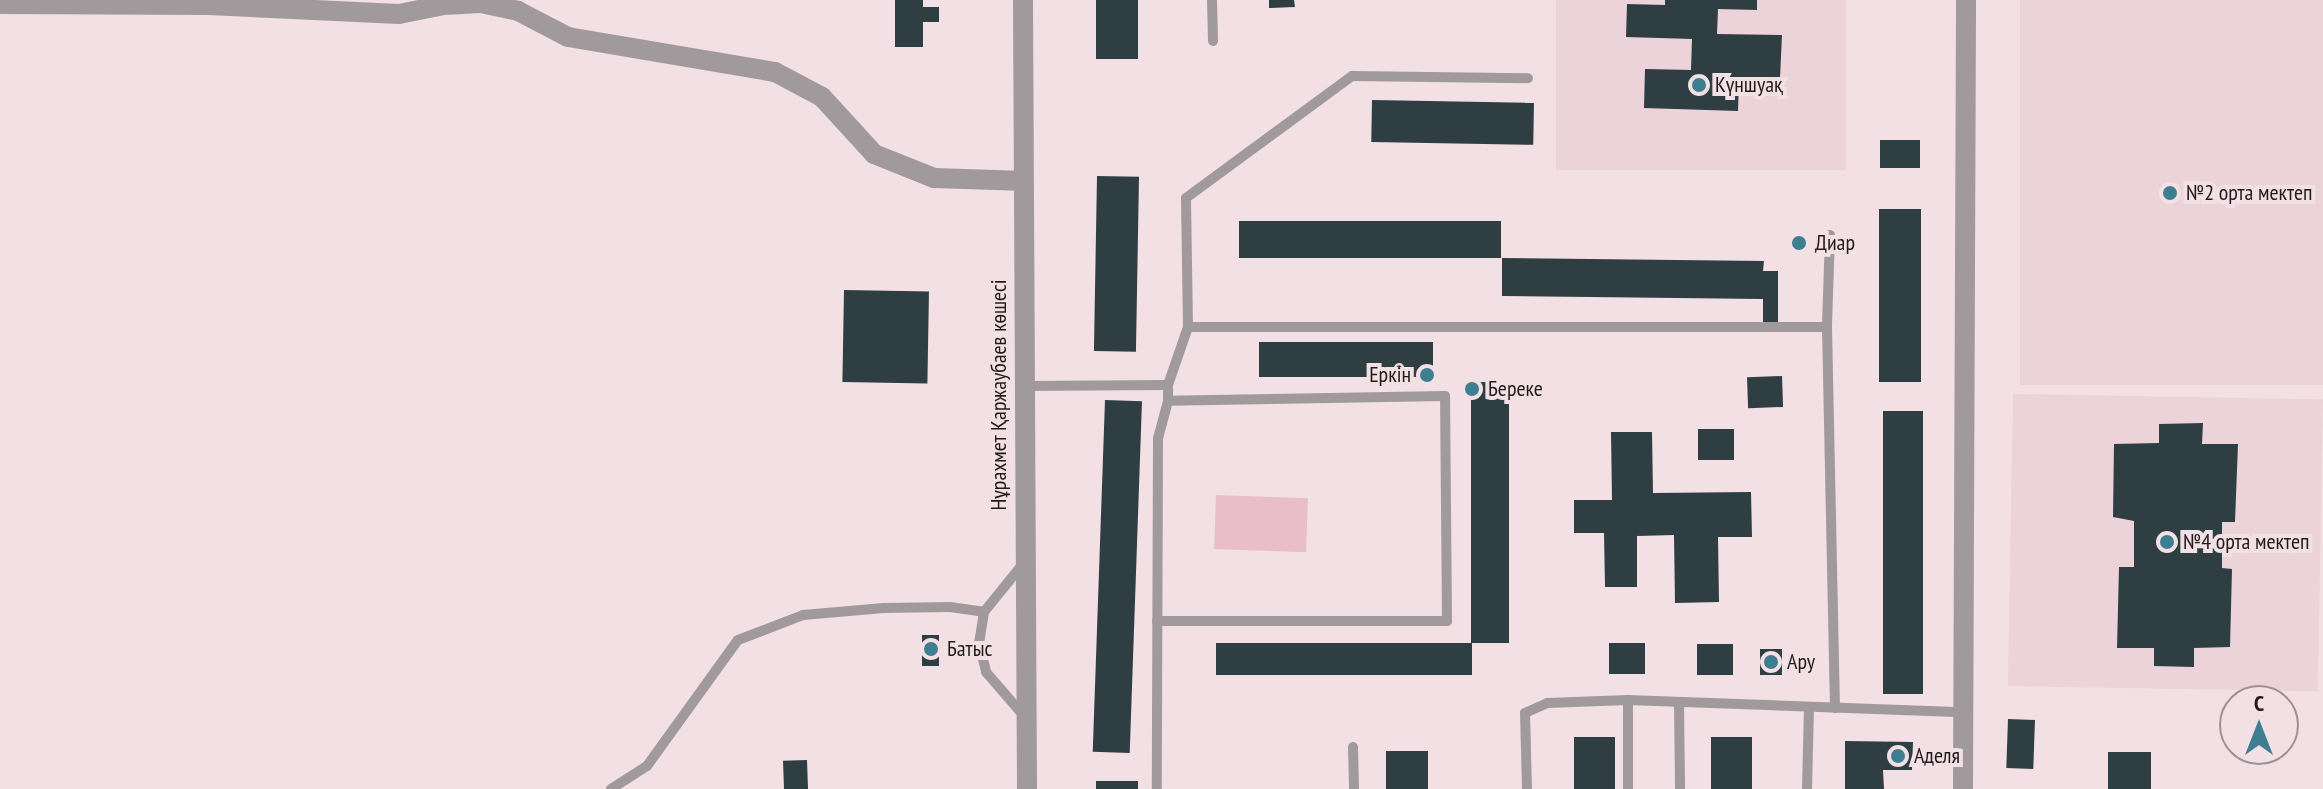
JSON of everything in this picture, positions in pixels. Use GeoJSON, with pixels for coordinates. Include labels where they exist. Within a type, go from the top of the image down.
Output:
{"type":"FeatureCollection","features":[{"type":"Feature","properties":{"kind":"street","name":"Нұрахмет Қаржаубаев көшесі"},"geometry":{"type":"LineString","coordinates":[[1023,0],[1027,789]]}},
{"type":"Feature","properties":{"kind":"street"},"geometry":{"type":"LineString","coordinates":[[1963,789],[1966,0]]}},
{"type":"Feature","properties":{"kind":"street"},"geometry":{"type":"LineString","coordinates":[[0,4],[209,5],[399,14],[444,5],[481,3],[518,11],[568,37],[775,72],[822,97],[874,154],[934,178],[1023,181]]}},
{"type":"Feature","properties":{"kind":"lane"},"geometry":{"type":"LineString","coordinates":[[1212,0],[1213,41]]}},
{"type":"Feature","properties":{"kind":"lane"},"geometry":{"type":"LineString","coordinates":[[1157,789],[1158,439],[1168,401],[1168,385],[1188,327],[1186,198],[1352,76],[1528,78]]}},
{"type":"Feature","properties":{"kind":"lane"},"geometry":{"type":"LineString","coordinates":[[1830,235],[1827,327],[1835,708]]}},
{"type":"Feature","properties":{"kind":"lane"},"geometry":{"type":"LineString","coordinates":[[1188,327],[1827,327]]}},
{"type":"Feature","properties":{"kind":"lane"},"geometry":{"type":"LineString","coordinates":[[1023,386],[1168,385]]}},
{"type":"Feature","properties":{"kind":"lane"},"geometry":{"type":"LineString","coordinates":[[1157,621],[1447,621],[1445,396],[1168,401]]}},
{"type":"Feature","properties":{"kind":"lane"},"geometry":{"type":"LineString","coordinates":[[1024,564],[984,612],[980,623],[982,663],[1028,720]]}},
{"type":"Feature","properties":{"kind":"lane"},"geometry":{"type":"LineString","coordinates":[[611,789],[647,766],[738,640],[803,615],[884,608],[950,607],[984,612]]}},
{"type":"Feature","properties":{"kind":"lane"},"geometry":{"type":"LineString","coordinates":[[1527,789],[1525,713],[1547,703],[1628,700],[1963,712]]}},
{"type":"Feature","properties":{"kind":"lane"},"geometry":{"type":"LineString","coordinates":[[1628,700],[1628,789]]}},
{"type":"Feature","properties":{"kind":"lane"},"geometry":{"type":"LineString","coordinates":[[1679,703],[1680,789]]}},
{"type":"Feature","properties":{"kind":"lane"},"geometry":{"type":"LineString","coordinates":[[1807,789],[1809,708]]}},
{"type":"Feature","properties":{"kind":"lane"},"geometry":{"type":"LineString","coordinates":[[1353,747],[1354,789]]}},
{"type":"Feature","properties":{"kind":"shaded area","name":"Күншуақ"},"geometry":{"type":"Polygon","coordinates":[[[1556,0],[1846,0],[1846,170],[1556,170],[1556,0]]]}},
{"type":"Feature","properties":{"kind":"shaded area","name":"№2 орта мектеп"},"geometry":{"type":"Polygon","coordinates":[[[2020,0],[2323,0],[2323,385],[2020,385],[2020,0]]]}},
{"type":"Feature","properties":{"kind":"shaded area","name":"№4 орта мектеп"},"geometry":{"type":"Polygon","coordinates":[[[2013,394],[2323,399],[2318,691],[2299,691],[2299,685],[2219,685],[2219,690],[2008,686],[2013,394]]]}},
{"type":"Feature","properties":{"kind":"shaded area"},"geometry":{"type":"Polygon","coordinates":[[[1216,495],[1308,498],[1306,552],[1214,549],[1216,495]]]}},
{"type":"Feature","properties":{"kind":"building"},"geometry":{"type":"Polygon","coordinates":[[[895,0],[923,0],[923,7],[939,7],[939,22],[923,22],[923,47],[895,47],[895,0]]]}},
{"type":"Feature","properties":{"kind":"building"},"geometry":{"type":"Polygon","coordinates":[[[1096,0],[1138,0],[1138,59],[1096,59],[1096,0]]]}},
{"type":"Feature","properties":{"kind":"building"},"geometry":{"type":"Polygon","coordinates":[[[1269,0],[1294,0],[1295,7],[1269,8],[1269,0]]]}},
{"type":"Feature","properties":{"kind":"building"},"geometry":{"type":"Polygon","coordinates":[[[1665,0],[1757,0],[1757,10],[1718,9],[1717,34],[1782,35],[1780,78],[1739,77],[1738,111],[1644,108],[1645,69],[1691,70],[1692,39],[1626,37],[1627,4],[1665,5],[1665,0]]]}},
{"type":"Feature","properties":{"kind":"building"},"geometry":{"type":"Polygon","coordinates":[[[1372,100],[1534,103],[1533,145],[1371,142],[1372,100]]]}},
{"type":"Feature","properties":{"kind":"building"},"geometry":{"type":"Polygon","coordinates":[[[1880,140],[1920,140],[1920,168],[1880,168],[1880,140]]]}},
{"type":"Feature","properties":{"kind":"building"},"geometry":{"type":"Polygon","coordinates":[[[1097,176],[1139,177],[1136,352],[1094,351],[1097,176]]]}},
{"type":"Feature","properties":{"kind":"building"},"geometry":{"type":"Polygon","coordinates":[[[1879,209],[1921,209],[1921,382],[1879,382],[1879,209]]]}},
{"type":"Feature","properties":{"kind":"building"},"geometry":{"type":"Polygon","coordinates":[[[1239,221],[1501,221],[1501,258],[1239,258],[1239,221]]]}},
{"type":"Feature","properties":{"kind":"building"},"geometry":{"type":"Polygon","coordinates":[[[1502,258],[1764,261],[1763,271],[1778,271],[1778,322],[1763,322],[1763,299],[1502,296],[1502,258]]]}},
{"type":"Feature","properties":{"kind":"building"},"geometry":{"type":"Polygon","coordinates":[[[844,290],[929,291],[927,383],[842,382],[844,290]]]}},
{"type":"Feature","properties":{"kind":"building"},"geometry":{"type":"Polygon","coordinates":[[[1259,342],[1433,342],[1433,377],[1259,377],[1259,342]]]}},
{"type":"Feature","properties":{"kind":"building"},"geometry":{"type":"Polygon","coordinates":[[[1782,376],[1783,407],[1748,408],[1747,377],[1782,376]]]}},
{"type":"Feature","properties":{"kind":"building"},"geometry":{"type":"Polygon","coordinates":[[[1471,382],[1509,382],[1509,643],[1471,643],[1471,382]]]}},
{"type":"Feature","properties":{"kind":"building"},"geometry":{"type":"Polygon","coordinates":[[[1105,400],[1142,401],[1130,753],[1093,752],[1105,400]]]}},
{"type":"Feature","properties":{"kind":"building"},"geometry":{"type":"Polygon","coordinates":[[[1883,411],[1923,411],[1923,694],[1883,694],[1883,411]]]}},
{"type":"Feature","properties":{"kind":"building"},"geometry":{"type":"Polygon","coordinates":[[[2203,423],[2202,444],[2238,444],[2235,522],[2222,522],[2222,568],[2232,569],[2230,647],[2194,648],[2194,667],[2154,666],[2154,648],[2117,648],[2119,567],[2134,567],[2134,521],[2113,517],[2114,444],[2159,443],[2159,424],[2203,423]]]}},
{"type":"Feature","properties":{"kind":"building"},"geometry":{"type":"Polygon","coordinates":[[[1698,429],[1734,429],[1734,460],[1698,460],[1698,429]]]}},
{"type":"Feature","properties":{"kind":"building"},"geometry":{"type":"Polygon","coordinates":[[[1611,432],[1652,432],[1653,493],[1751,492],[1752,537],[1718,537],[1719,602],[1675,603],[1674,535],[1637,536],[1637,587],[1605,587],[1604,533],[1574,533],[1574,500],[1612,500],[1611,432]]]}},
{"type":"Feature","properties":{"kind":"building"},"geometry":{"type":"Polygon","coordinates":[[[922,635],[939,635],[939,666],[922,666],[922,635]]]}},
{"type":"Feature","properties":{"kind":"building"},"geometry":{"type":"Polygon","coordinates":[[[1216,643],[1472,643],[1472,675],[1216,675],[1216,643]]]}},
{"type":"Feature","properties":{"kind":"building"},"geometry":{"type":"Polygon","coordinates":[[[1609,643],[1645,643],[1645,674],[1609,674],[1609,643]]]}},
{"type":"Feature","properties":{"kind":"building"},"geometry":{"type":"Polygon","coordinates":[[[1697,644],[1733,644],[1733,675],[1697,675],[1697,644]]]}},
{"type":"Feature","properties":{"kind":"building","name":"Ару"},"geometry":{"type":"Polygon","coordinates":[[[1760,649],[1782,649],[1782,675],[1760,675],[1760,649]]]}},
{"type":"Feature","properties":{"kind":"building"},"geometry":{"type":"Polygon","coordinates":[[[2008,719],[2035,720],[2033,769],[2006,768],[2008,719]]]}},
{"type":"Feature","properties":{"kind":"building"},"geometry":{"type":"Polygon","coordinates":[[[1574,737],[1615,737],[1615,789],[1574,789],[1574,737]]]}},
{"type":"Feature","properties":{"kind":"building"},"geometry":{"type":"Polygon","coordinates":[[[1711,737],[1752,737],[1752,789],[1711,789],[1711,737]]]}},
{"type":"Feature","properties":{"kind":"building"},"geometry":{"type":"Polygon","coordinates":[[[1845,741],[1913,742],[1912,770],[1883,770],[1884,789],[1845,789],[1845,741]]]}},
{"type":"Feature","properties":{"kind":"building"},"geometry":{"type":"Polygon","coordinates":[[[1386,751],[1428,751],[1428,789],[1386,789],[1386,751]]]}},
{"type":"Feature","properties":{"kind":"building"},"geometry":{"type":"Polygon","coordinates":[[[2108,752],[2151,752],[2151,789],[2108,789],[2108,752]]]}},
{"type":"Feature","properties":{"kind":"building"},"geometry":{"type":"Polygon","coordinates":[[[807,760],[808,789],[784,789],[783,761],[807,760]]]}},
{"type":"Feature","properties":{"kind":"building"},"geometry":{"type":"Polygon","coordinates":[[[1096,781],[1138,781],[1138,789],[1096,789],[1096,781]]]}},
{"type":"Feature","properties":{"kind":"place","name":"Күншуақ"},"geometry":{"type":"Point","coordinates":[1699,85]}},
{"type":"Feature","properties":{"kind":"place","name":"№2 орта мектеп"},"geometry":{"type":"Point","coordinates":[2170,193]}},
{"type":"Feature","properties":{"kind":"place","name":"Диар"},"geometry":{"type":"Point","coordinates":[1799,243]}},
{"type":"Feature","properties":{"kind":"place","name":"Еркін"},"geometry":{"type":"Point","coordinates":[1427,375]}},
{"type":"Feature","properties":{"kind":"place","name":"Береке"},"geometry":{"type":"Point","coordinates":[1472,389]}},
{"type":"Feature","properties":{"kind":"place","name":"№4 орта мектеп"},"geometry":{"type":"Point","coordinates":[2167,542]}},
{"type":"Feature","properties":{"kind":"place","name":"Батыс"},"geometry":{"type":"Point","coordinates":[931,649]}},
{"type":"Feature","properties":{"kind":"place","name":"Ару"},"geometry":{"type":"Point","coordinates":[1771,662]}},
{"type":"Feature","properties":{"kind":"place","name":"Аделя"},"geometry":{"type":"Point","coordinates":[1898,756]}}]}
